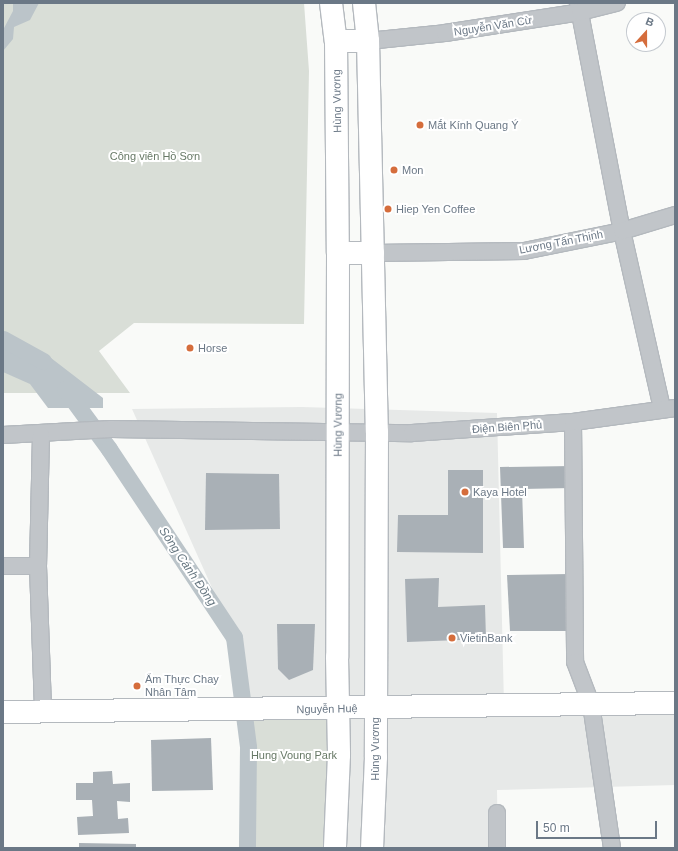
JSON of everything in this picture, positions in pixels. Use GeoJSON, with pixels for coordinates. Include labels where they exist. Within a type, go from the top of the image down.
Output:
{"type":"FeatureCollection","features":[{"type":"Feature","properties":{"kind":"main road","name":"Hùng Vương"},"geometry":{"type":"LineString","coordinates":[[331,3],[336,41],[338,253],[337,709],[339,755],[336,848]]}},
{"type":"Feature","properties":{"kind":"main road","name":"Hùng Vương"},"geometry":{"type":"LineString","coordinates":[[364,3],[368,41],[377,432],[376,757],[372,848]]}},
{"type":"Feature","properties":{"kind":"main road"},"geometry":{"type":"LineString","coordinates":[[336,41],[368,41]]}},
{"type":"Feature","properties":{"kind":"main road"},"geometry":{"type":"LineString","coordinates":[[338,253],[373,253]]}},
{"type":"Feature","properties":{"kind":"main road","name":"Nguyễn Huệ"},"geometry":{"type":"LineString","coordinates":[[3,712],[282,710],[375,707],[675,703]]}},
{"type":"Feature","properties":{"kind":"street","name":"Nguyễn Văn Cừ"},"geometry":{"type":"LineString","coordinates":[[368,41],[444,33],[579,8],[617,3]]}},
{"type":"Feature","properties":{"kind":"street"},"geometry":{"type":"LineString","coordinates":[[579,8],[622,231],[668,409]]}},
{"type":"Feature","properties":{"kind":"street","name":"Lương Tấn Thịnh"},"geometry":{"type":"LineString","coordinates":[[373,253],[524,251],[622,231],[675,215]]}},
{"type":"Feature","properties":{"kind":"street","name":"Điện Biên Phủ"},"geometry":{"type":"LineString","coordinates":[[41,435],[111,429],[412,433],[573,422],[668,409]]}},
{"type":"Feature","properties":{"kind":"street"},"geometry":{"type":"LineString","coordinates":[[573,422],[575,662],[591,704],[612,848]]}},
{"type":"Feature","properties":{"kind":"street"},"geometry":{"type":"LineString","coordinates":[[3,435],[41,435],[38,566],[43,711]]}},
{"type":"Feature","properties":{"kind":"street"},"geometry":{"type":"LineString","coordinates":[[3,566],[38,566]]}},
{"type":"Feature","properties":{"kind":"street"},"geometry":{"type":"LineString","coordinates":[[497,813],[497,848]]}},
{"type":"Feature","properties":{"kind":"shaded area"},"geometry":{"type":"Polygon","coordinates":[[[13,3],[39,3],[30,20],[14,27],[13,39],[3,51],[3,30],[13,11],[13,3]]]}},
{"type":"Feature","properties":{"kind":"shaded area"},"geometry":{"type":"Polygon","coordinates":[[[7,345],[51,358],[103,398],[103,408],[48,408],[30,384],[3,372],[3,346],[7,345]]]}},
{"type":"Feature","properties":{"kind":"shaded area"},"geometry":{"type":"Polygon","coordinates":[[[302,407],[497,413],[504,705],[675,703],[675,785],[497,790],[498,848],[335,848],[241,710],[234,637],[132,409],[302,407]]]}},
{"type":"Feature","properties":{"kind":"green space","name":"Công viên Hồ Sơn"},"geometry":{"type":"Polygon","coordinates":[[[3,3],[304,3],[309,71],[304,324],[134,323],[99,351],[130,393],[3,393],[3,3]]]}},
{"type":"Feature","properties":{"kind":"green space","name":"Hung Voung Park"},"geometry":{"type":"Polygon","coordinates":[[[337,709],[335,848],[247,848],[248,747],[241,710],[337,709]]]}},
{"type":"Feature","properties":{"kind":"building"},"geometry":{"type":"Polygon","coordinates":[[[572,466],[572,488],[522,489],[524,548],[503,548],[500,467],[572,466]]]}},
{"type":"Feature","properties":{"kind":"building","name":"Kaya Hotel"},"geometry":{"type":"Polygon","coordinates":[[[448,470],[483,470],[483,553],[397,552],[398,515],[448,515],[448,470]]]}},
{"type":"Feature","properties":{"kind":"building"},"geometry":{"type":"Polygon","coordinates":[[[206,473],[279,474],[280,529],[205,530],[206,473]]]}},
{"type":"Feature","properties":{"kind":"building"},"geometry":{"type":"Polygon","coordinates":[[[570,574],[569,631],[510,631],[507,575],[570,574]]]}},
{"type":"Feature","properties":{"kind":"building"},"geometry":{"type":"Polygon","coordinates":[[[439,578],[438,607],[485,605],[486,639],[407,642],[405,579],[439,578]]]}},
{"type":"Feature","properties":{"kind":"building"},"geometry":{"type":"Polygon","coordinates":[[[277,624],[315,624],[313,670],[289,680],[278,669],[277,624]]]}},
{"type":"Feature","properties":{"kind":"building"},"geometry":{"type":"Polygon","coordinates":[[[211,738],[213,790],[152,791],[151,740],[211,738]]]}},
{"type":"Feature","properties":{"kind":"building"},"geometry":{"type":"Polygon","coordinates":[[[112,771],[113,784],[130,783],[130,802],[117,801],[118,819],[128,818],[129,833],[78,835],[77,817],[93,816],[92,800],[76,800],[76,783],[93,783],[93,772],[112,771]]]}},
{"type":"Feature","properties":{"kind":"building"},"geometry":{"type":"Polygon","coordinates":[[[79,843],[136,844],[136,848],[79,848],[79,843]]]}},
{"type":"Feature","properties":{"kind":"waterway","name":"Sông Cánh Đồng"},"geometry":{"type":"LineString","coordinates":[[3,339],[43,361]]}},
{"type":"Feature","properties":{"kind":"waterway","name":"Sông Cánh Đồng"},"geometry":{"type":"LineString","coordinates":[[65,389],[109,449],[234,637],[248,747],[247,848]]}},
{"type":"Feature","properties":{"kind":"place","name":"Mắt Kính Quang Ý"},"geometry":{"type":"Point","coordinates":[420,125]}},
{"type":"Feature","properties":{"kind":"place","name":"Mon"},"geometry":{"type":"Point","coordinates":[394,170]}},
{"type":"Feature","properties":{"kind":"place","name":"Hiep Yen Coffee"},"geometry":{"type":"Point","coordinates":[388,209]}},
{"type":"Feature","properties":{"kind":"place","name":"Horse"},"geometry":{"type":"Point","coordinates":[190,348]}},
{"type":"Feature","properties":{"kind":"place","name":"Kaya Hotel"},"geometry":{"type":"Point","coordinates":[465,492]}},
{"type":"Feature","properties":{"kind":"place","name":"VietinBank"},"geometry":{"type":"Point","coordinates":[452,638]}},
{"type":"Feature","properties":{"kind":"place","name":"Ẩm Thực Chay Nhân Tâm"},"geometry":{"type":"Point","coordinates":[137,686]}}]}
